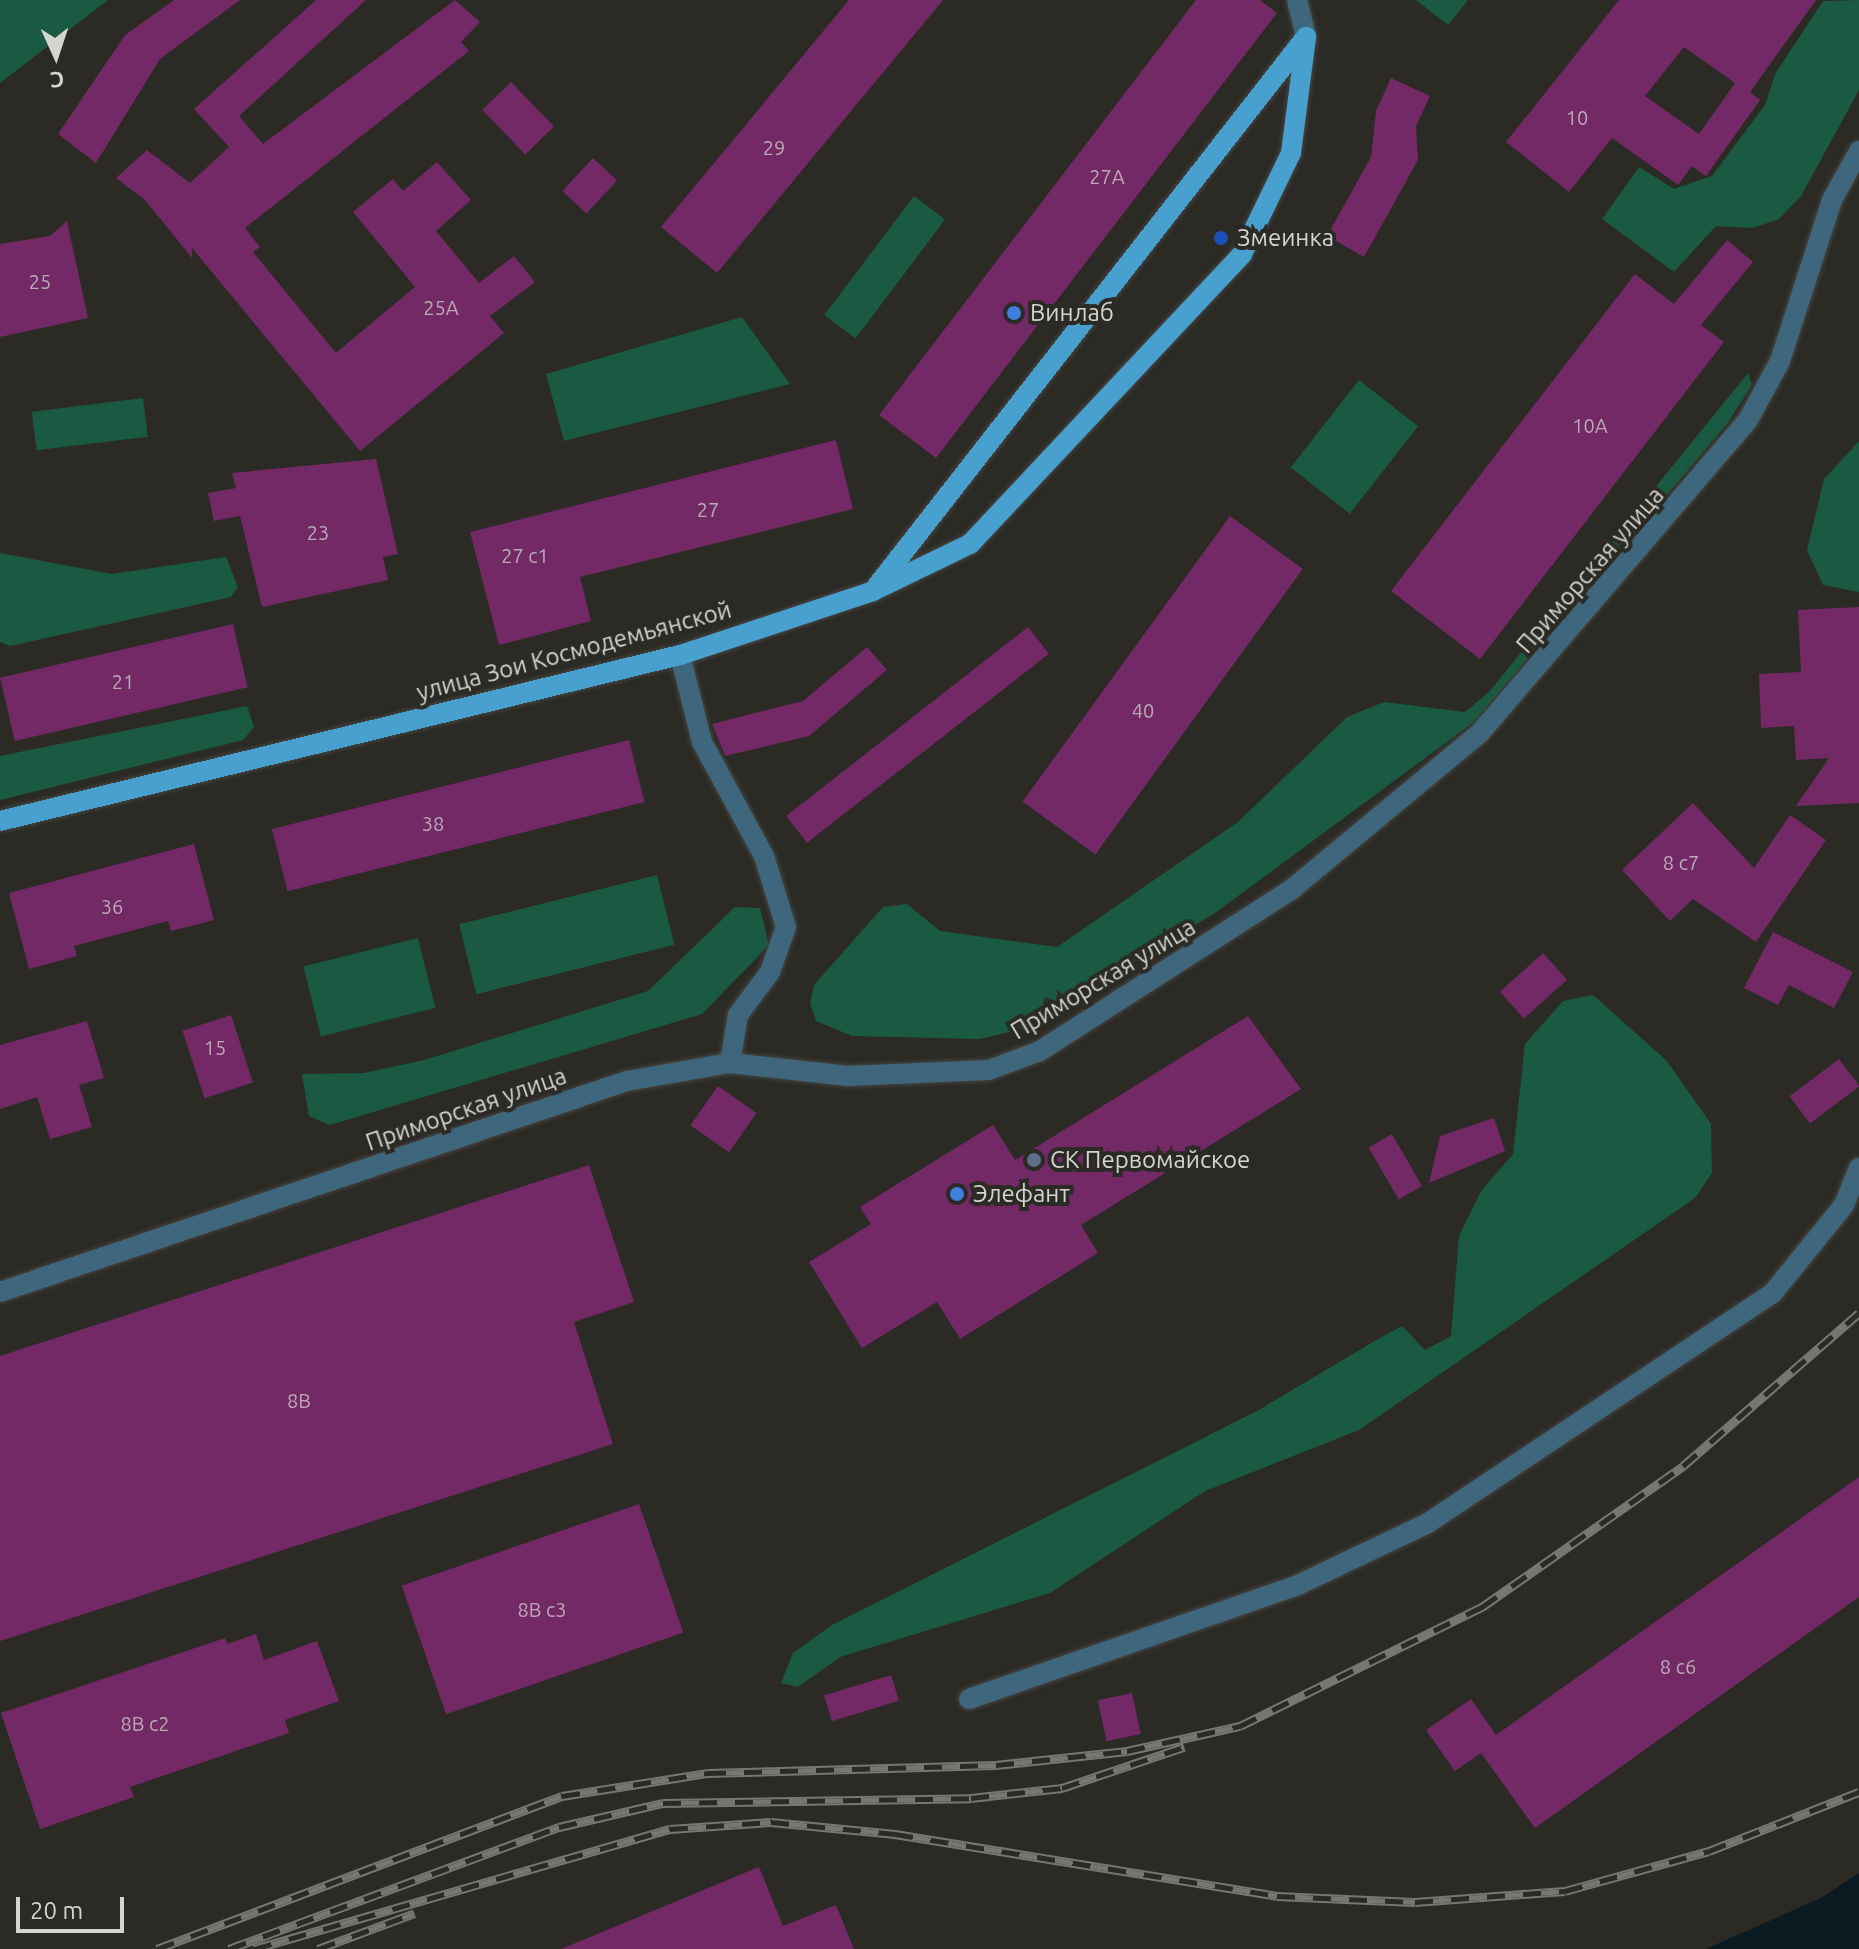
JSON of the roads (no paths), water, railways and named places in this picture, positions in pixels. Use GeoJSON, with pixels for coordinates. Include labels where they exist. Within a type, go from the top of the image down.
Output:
{"type":"FeatureCollection","features":[{"type":"Feature","properties":{"kind":"main road","name":"улица Зои Космодемьянской"},"geometry":{"type":"LineString","coordinates":[[0,821],[680,655],[873,591],[970,544],[997,523],[1235,264],[1291,153],[1306,37]]}},
{"type":"Feature","properties":{"kind":"main road"},"geometry":{"type":"LineString","coordinates":[[873,591],[1306,37]]}},
{"type":"Feature","properties":{"kind":"street","name":"улица Зои Космодемьянской"},"geometry":{"type":"LineString","coordinates":[[1297,0],[1306,37]]}},
{"type":"Feature","properties":{"kind":"street","name":"Приморская улица"},"geometry":{"type":"LineString","coordinates":[[0,1292],[627,1081],[730,1063],[848,1076],[989,1070],[1040,1051],[1220,939],[1426,785],[1479,734],[1685,501],[1748,420],[1780,361],[1832,200],[1859,151]]}},
{"type":"Feature","properties":{"kind":"street"},"geometry":{"type":"LineString","coordinates":[[680,655],[702,742],[764,856],[786,927],[770,972],[738,1015],[730,1063]]}},
{"type":"Feature","properties":{"kind":"street"},"geometry":{"type":"LineString","coordinates":[[969,1699],[1298,1585],[1428,1523],[1772,1294],[1828,1228],[1859,1168]]}},
{"type":"Feature","properties":{"kind":"railway"},"geometry":{"type":"LineString","coordinates":[[157,1949],[562,1796],[708,1773],[996,1765],[1127,1751],[1240,1726],[1482,1607],[1683,1466],[1859,1313]]}},
{"type":"Feature","properties":{"kind":"railway"},"geometry":{"type":"LineString","coordinates":[[229,1949],[559,1827],[663,1803],[971,1798],[1062,1788],[1184,1747]]}},
{"type":"Feature","properties":{"kind":"railway"},"geometry":{"type":"LineString","coordinates":[[254,1949],[670,1829],[771,1822],[895,1834],[1277,1896],[1415,1902],[1565,1891],[1709,1851],[1859,1792]]}},
{"type":"Feature","properties":{"kind":"railway"},"geometry":{"type":"LineString","coordinates":[[318,1949],[415,1913]]}},
{"type":"Feature","properties":{"kind":"place","name":"Змеинка"},"geometry":{"type":"Point","coordinates":[1221,238]}},
{"type":"Feature","properties":{"kind":"place","name":"Винлаб"},"geometry":{"type":"Point","coordinates":[1014,313]}},
{"type":"Feature","properties":{"kind":"place","name":"СК Первомайское"},"geometry":{"type":"Point","coordinates":[1034,1160]}},
{"type":"Feature","properties":{"kind":"place","name":"Элефант"},"geometry":{"type":"Point","coordinates":[957,1194]}}]}
